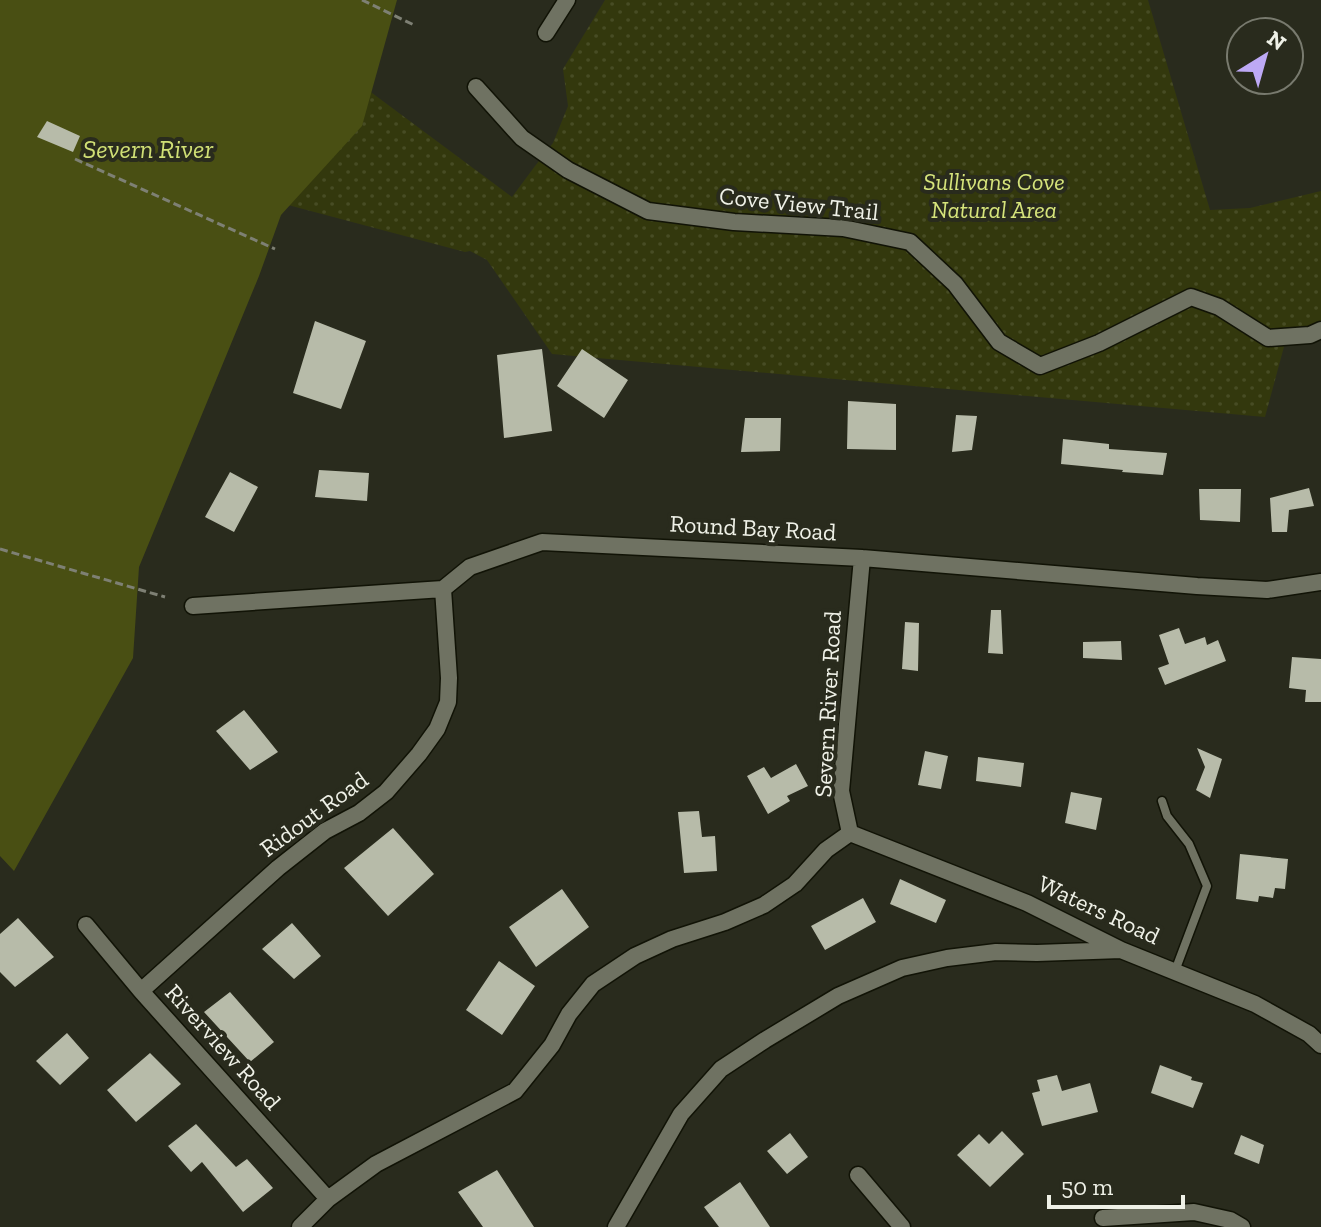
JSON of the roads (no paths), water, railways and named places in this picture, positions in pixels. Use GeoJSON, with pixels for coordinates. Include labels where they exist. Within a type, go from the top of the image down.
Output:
{"type":"FeatureCollection","features":[{"type":"Feature","properties":{"kind":"street"},"geometry":{"type":"LineString","coordinates":[[546,33],[567,0]]}},
{"type":"Feature","properties":{"kind":"street","name":"Cove View Trail"},"geometry":{"type":"LineString","coordinates":[[476,87],[522,138],[568,170],[648,211],[734,222],[843,228],[910,242],[955,284],[999,342],[1040,366],[1099,343],[1191,297],[1219,307],[1268,338],[1310,335],[1321,330]]}},
{"type":"Feature","properties":{"kind":"street","name":"Round Bay Road"},"geometry":{"type":"LineString","coordinates":[[443,589],[470,567],[542,542],[862,558],[1267,590],[1321,582]]}},
{"type":"Feature","properties":{"kind":"street","name":"Severn River Road"},"geometry":{"type":"LineString","coordinates":[[850,833],[841,791],[862,558]]}},
{"type":"Feature","properties":{"kind":"street"},"geometry":{"type":"LineString","coordinates":[[193,606],[443,589]]}},
{"type":"Feature","properties":{"kind":"street","name":"Ridout Road"},"geometry":{"type":"LineString","coordinates":[[141,991],[278,868],[325,831],[359,813],[386,792],[419,754],[437,729],[448,702],[443,589]]}},
{"type":"Feature","properties":{"kind":"street"},"geometry":{"type":"LineString","coordinates":[[300,1227],[328,1199],[376,1164],[515,1091],[552,1045],[569,1014],[593,984],[635,956],[764,905],[795,884],[826,850],[850,833]]}},
{"type":"Feature","properties":{"kind":"street","name":"Waters Road"},"geometry":{"type":"LineString","coordinates":[[850,833],[1027,903],[1121,950],[1255,1004],[1309,1034],[1321,1045]]}},
{"type":"Feature","properties":{"kind":"street","name":"Riverview Road"},"geometry":{"type":"LineString","coordinates":[[86,925],[141,991],[328,1199]]}},
{"type":"Feature","properties":{"kind":"street"},"geometry":{"type":"LineString","coordinates":[[616,1227],[681,1114],[721,1069],[838,996],[902,968],[947,958],[996,952],[1121,950]]}},
{"type":"Feature","properties":{"kind":"street"},"geometry":{"type":"LineString","coordinates":[[858,1175],[902,1227]]}},
{"type":"Feature","properties":{"kind":"street"},"geometry":{"type":"LineString","coordinates":[[1103,1218],[1194,1212],[1230,1220],[1242,1227]]}},
{"type":"Feature","properties":{"kind":"lane"},"geometry":{"type":"LineString","coordinates":[[1162,801],[1167,816],[1189,844],[1207,886],[1175,971]]}},
{"type":"Feature","properties":{"kind":"water","name":"Severn River"},"geometry":{"type":"Polygon","coordinates":[[[0,0],[397,0],[362,126],[281,215],[259,276],[139,567],[133,658],[14,871],[0,856],[0,0]]]}},
{"type":"Feature","properties":{"kind":"park label","name":"Sullivans Cove Natural Area"},"geometry":{"type":"Point","coordinates":[994,196]}}]}
